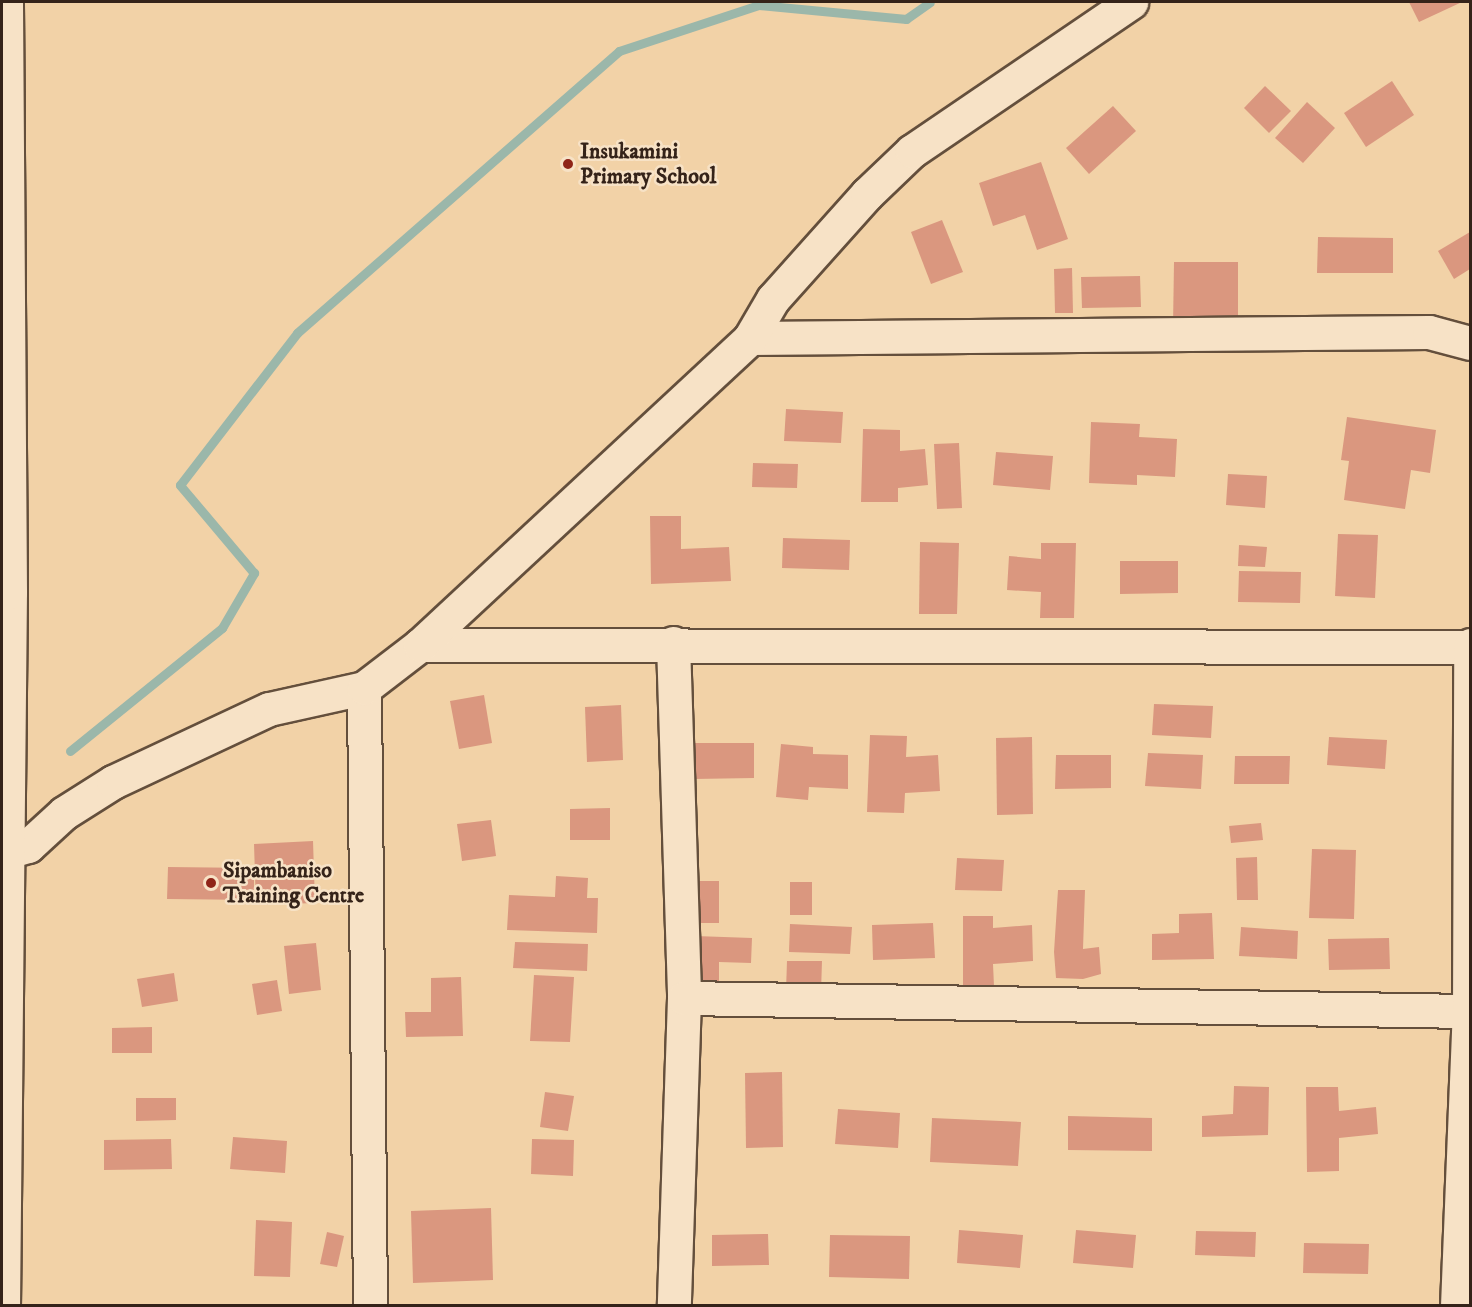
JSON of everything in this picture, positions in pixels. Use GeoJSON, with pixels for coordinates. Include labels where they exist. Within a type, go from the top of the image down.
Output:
{"type":"FeatureCollection","features":[{"type":"Feature","properties":{"kind":"street"},"geometry":{"type":"LineString","coordinates":[[3,1305],[7,852],[6,2]]}},
{"type":"Feature","properties":{"kind":"street"},"geometry":{"type":"LineString","coordinates":[[7,852],[28,846],[64,813],[113,782],[268,709],[364,688],[420,645],[750,338],[781,291],[867,194],[912,151],[1131,2]]}},
{"type":"Feature","properties":{"kind":"street"},"geometry":{"type":"LineString","coordinates":[[750,338],[1429,332],[1470,343]]}},
{"type":"Feature","properties":{"kind":"street"},"geometry":{"type":"LineString","coordinates":[[420,645],[673,643],[1470,646],[1470,1011],[1457,1305]]}},
{"type":"Feature","properties":{"kind":"street"},"geometry":{"type":"LineString","coordinates":[[673,643],[684,998],[674,1305]]}},
{"type":"Feature","properties":{"kind":"street"},"geometry":{"type":"LineString","coordinates":[[364,688],[370,1305]]}},
{"type":"Feature","properties":{"kind":"street"},"geometry":{"type":"LineString","coordinates":[[684,998],[1470,1011]]}},
{"type":"Feature","properties":{"kind":"building"},"geometry":{"type":"Polygon","coordinates":[[[1409,2],[1462,2],[1419,22],[1409,2]]]}},
{"type":"Feature","properties":{"kind":"building"},"geometry":{"type":"Polygon","coordinates":[[[1392,81],[1414,115],[1366,147],[1344,113],[1392,81]]]}},
{"type":"Feature","properties":{"kind":"building"},"geometry":{"type":"Polygon","coordinates":[[[1265,86],[1291,111],[1269,133],[1244,108],[1265,86]]]}},
{"type":"Feature","properties":{"kind":"building"},"geometry":{"type":"Polygon","coordinates":[[[1307,102],[1335,128],[1303,163],[1275,138],[1307,102]]]}},
{"type":"Feature","properties":{"kind":"building"},"geometry":{"type":"Polygon","coordinates":[[[1113,106],[1136,131],[1089,174],[1066,148],[1113,106]]]}},
{"type":"Feature","properties":{"kind":"building"},"geometry":{"type":"Polygon","coordinates":[[[1041,162],[1068,239],[1037,250],[1025,215],[993,226],[979,183],[1041,162]]]}},
{"type":"Feature","properties":{"kind":"building"},"geometry":{"type":"Polygon","coordinates":[[[942,220],[963,272],[931,284],[911,232],[942,220]]]}},
{"type":"Feature","properties":{"kind":"building"},"geometry":{"type":"Polygon","coordinates":[[[1470,232],[1470,269],[1454,279],[1438,251],[1470,232]]]}},
{"type":"Feature","properties":{"kind":"building"},"geometry":{"type":"Polygon","coordinates":[[[1318,237],[1393,238],[1393,273],[1317,273],[1318,237]]]}},
{"type":"Feature","properties":{"kind":"building"},"geometry":{"type":"Polygon","coordinates":[[[1174,262],[1238,262],[1238,327],[1173,327],[1174,262]]]}},
{"type":"Feature","properties":{"kind":"building"},"geometry":{"type":"Polygon","coordinates":[[[1072,268],[1073,313],[1055,313],[1054,269],[1072,268]]]}},
{"type":"Feature","properties":{"kind":"building"},"geometry":{"type":"Polygon","coordinates":[[[1140,276],[1141,307],[1082,308],[1081,277],[1140,276]]]}},
{"type":"Feature","properties":{"kind":"building"},"geometry":{"type":"Polygon","coordinates":[[[786,409],[843,412],[841,443],[784,441],[786,409]]]}},
{"type":"Feature","properties":{"kind":"building"},"geometry":{"type":"Polygon","coordinates":[[[1347,417],[1436,430],[1430,473],[1411,470],[1405,509],[1344,500],[1349,461],[1341,460],[1347,417]]]}},
{"type":"Feature","properties":{"kind":"building"},"geometry":{"type":"Polygon","coordinates":[[[1091,422],[1140,424],[1139,437],[1177,439],[1175,477],[1137,475],[1137,485],[1089,483],[1091,422]]]}},
{"type":"Feature","properties":{"kind":"building"},"geometry":{"type":"Polygon","coordinates":[[[863,429],[900,430],[900,451],[925,449],[928,485],[898,488],[898,502],[861,502],[863,429]]]}},
{"type":"Feature","properties":{"kind":"building"},"geometry":{"type":"Polygon","coordinates":[[[959,443],[962,508],[937,509],[934,444],[959,443]]]}},
{"type":"Feature","properties":{"kind":"building"},"geometry":{"type":"Polygon","coordinates":[[[996,452],[1053,456],[1050,490],[993,485],[996,452]]]}},
{"type":"Feature","properties":{"kind":"building"},"geometry":{"type":"Polygon","coordinates":[[[753,463],[798,464],[797,488],[752,487],[753,463]]]}},
{"type":"Feature","properties":{"kind":"building"},"geometry":{"type":"Polygon","coordinates":[[[1228,474],[1267,476],[1265,508],[1226,505],[1228,474]]]}},
{"type":"Feature","properties":{"kind":"building"},"geometry":{"type":"Polygon","coordinates":[[[650,516],[681,516],[681,549],[729,547],[731,581],[651,584],[650,516]]]}},
{"type":"Feature","properties":{"kind":"building"},"geometry":{"type":"Polygon","coordinates":[[[1338,534],[1378,535],[1375,598],[1335,596],[1338,534]]]}},
{"type":"Feature","properties":{"kind":"building"},"geometry":{"type":"Polygon","coordinates":[[[783,538],[850,540],[849,570],[782,568],[783,538]]]}},
{"type":"Feature","properties":{"kind":"building"},"geometry":{"type":"Polygon","coordinates":[[[920,542],[959,543],[957,614],[919,614],[920,542]]]}},
{"type":"Feature","properties":{"kind":"building"},"geometry":{"type":"Polygon","coordinates":[[[1041,543],[1076,543],[1074,618],[1040,618],[1041,592],[1007,590],[1009,556],[1041,559],[1041,543]]]}},
{"type":"Feature","properties":{"kind":"building"},"geometry":{"type":"Polygon","coordinates":[[[1239,545],[1267,547],[1265,567],[1238,566],[1239,545]]]}},
{"type":"Feature","properties":{"kind":"building"},"geometry":{"type":"Polygon","coordinates":[[[1120,561],[1178,561],[1178,593],[1120,594],[1120,561]]]}},
{"type":"Feature","properties":{"kind":"building"},"geometry":{"type":"Polygon","coordinates":[[[1239,571],[1301,572],[1300,603],[1238,602],[1239,571]]]}},
{"type":"Feature","properties":{"kind":"building"},"geometry":{"type":"Polygon","coordinates":[[[484,695],[492,743],[459,749],[450,701],[484,695]]]}},
{"type":"Feature","properties":{"kind":"building"},"geometry":{"type":"Polygon","coordinates":[[[1154,704],[1213,706],[1211,738],[1152,735],[1154,704]]]}},
{"type":"Feature","properties":{"kind":"building"},"geometry":{"type":"Polygon","coordinates":[[[621,705],[623,760],[587,762],[585,707],[621,705]]]}},
{"type":"Feature","properties":{"kind":"building"},"geometry":{"type":"Polygon","coordinates":[[[870,735],[907,736],[906,757],[938,755],[940,791],[905,793],[904,813],[867,812],[870,735]]]}},
{"type":"Feature","properties":{"kind":"building"},"geometry":{"type":"Polygon","coordinates":[[[1032,737],[1033,814],[997,815],[996,738],[1032,737]]]}},
{"type":"Feature","properties":{"kind":"building"},"geometry":{"type":"Polygon","coordinates":[[[1329,737],[1387,740],[1385,769],[1327,765],[1329,737]]]}},
{"type":"Feature","properties":{"kind":"building"},"geometry":{"type":"Polygon","coordinates":[[[694,743],[754,743],[754,778],[694,779],[694,743]]]}},
{"type":"Feature","properties":{"kind":"building"},"geometry":{"type":"Polygon","coordinates":[[[781,744],[813,747],[813,754],[848,755],[848,789],[809,787],[808,800],[776,797],[781,744]]]}},
{"type":"Feature","properties":{"kind":"building"},"geometry":{"type":"Polygon","coordinates":[[[1148,753],[1203,755],[1201,789],[1145,786],[1148,753]]]}},
{"type":"Feature","properties":{"kind":"building"},"geometry":{"type":"Polygon","coordinates":[[[1056,755],[1111,755],[1111,788],[1055,789],[1056,755]]]}},
{"type":"Feature","properties":{"kind":"building"},"geometry":{"type":"Polygon","coordinates":[[[1235,756],[1290,756],[1289,784],[1234,784],[1235,756]]]}},
{"type":"Feature","properties":{"kind":"building"},"geometry":{"type":"Polygon","coordinates":[[[610,808],[610,840],[570,840],[570,809],[610,808]]]}},
{"type":"Feature","properties":{"kind":"building"},"geometry":{"type":"Polygon","coordinates":[[[491,820],[496,856],[462,861],[457,824],[491,820]]]}},
{"type":"Feature","properties":{"kind":"building"},"geometry":{"type":"Polygon","coordinates":[[[1261,823],[1263,840],[1231,843],[1229,826],[1261,823]]]}},
{"type":"Feature","properties":{"kind":"building"},"geometry":{"type":"Polygon","coordinates":[[[313,841],[315,903],[256,905],[254,844],[313,841]]]}},
{"type":"Feature","properties":{"kind":"building"},"geometry":{"type":"Polygon","coordinates":[[[1312,849],[1356,850],[1354,919],[1309,918],[1312,849]]]}},
{"type":"Feature","properties":{"kind":"building"},"geometry":{"type":"Polygon","coordinates":[[[1257,857],[1258,900],[1237,900],[1236,858],[1257,857]]]}},
{"type":"Feature","properties":{"kind":"building"},"geometry":{"type":"Polygon","coordinates":[[[957,858],[1004,860],[1002,891],[955,890],[957,858]]]}},
{"type":"Feature","properties":{"kind":"building","name":"Sipambaniso Training Centre"},"geometry":{"type":"Polygon","coordinates":[[[168,867],[254,868],[254,900],[167,899],[168,867]]]}},
{"type":"Feature","properties":{"kind":"building"},"geometry":{"type":"Polygon","coordinates":[[[556,876],[588,878],[587,898],[598,898],[597,933],[507,930],[509,895],[555,897],[556,876]]]}},
{"type":"Feature","properties":{"kind":"building"},"geometry":{"type":"Polygon","coordinates":[[[686,881],[719,881],[719,923],[686,923],[686,881]]]}},
{"type":"Feature","properties":{"kind":"building"},"geometry":{"type":"Polygon","coordinates":[[[790,882],[812,882],[812,915],[790,915],[790,882]]]}},
{"type":"Feature","properties":{"kind":"building"},"geometry":{"type":"Polygon","coordinates":[[[1058,890],[1085,890],[1083,949],[1099,947],[1101,974],[1083,979],[1056,978],[1054,952],[1058,890]]]}},
{"type":"Feature","properties":{"kind":"building"},"geometry":{"type":"Polygon","coordinates":[[[1212,913],[1214,959],[1152,960],[1152,934],[1179,933],[1179,914],[1212,913]]]}},
{"type":"Feature","properties":{"kind":"building"},"geometry":{"type":"Polygon","coordinates":[[[963,916],[993,916],[993,928],[1032,925],[1033,961],[993,964],[994,986],[963,987],[963,916]]]}},
{"type":"Feature","properties":{"kind":"building"},"geometry":{"type":"Polygon","coordinates":[[[933,923],[935,958],[873,960],[872,925],[933,923]]]}},
{"type":"Feature","properties":{"kind":"building"},"geometry":{"type":"Polygon","coordinates":[[[790,924],[852,927],[850,954],[789,952],[790,924]]]}},
{"type":"Feature","properties":{"kind":"building"},"geometry":{"type":"Polygon","coordinates":[[[1241,927],[1298,931],[1297,959],[1239,956],[1241,927]]]}},
{"type":"Feature","properties":{"kind":"building"},"geometry":{"type":"Polygon","coordinates":[[[695,936],[752,938],[751,963],[719,962],[719,988],[696,989],[695,936]]]}},
{"type":"Feature","properties":{"kind":"building"},"geometry":{"type":"Polygon","coordinates":[[[1389,938],[1390,969],[1329,970],[1328,939],[1389,938]]]}},
{"type":"Feature","properties":{"kind":"building"},"geometry":{"type":"Polygon","coordinates":[[[515,942],[588,944],[587,971],[513,968],[515,942]]]}},
{"type":"Feature","properties":{"kind":"building"},"geometry":{"type":"Polygon","coordinates":[[[316,943],[321,990],[289,994],[284,946],[316,943]]]}},
{"type":"Feature","properties":{"kind":"building"},"geometry":{"type":"Polygon","coordinates":[[[787,961],[822,961],[821,992],[786,991],[787,961]]]}},
{"type":"Feature","properties":{"kind":"building"},"geometry":{"type":"Polygon","coordinates":[[[174,973],[178,1001],[142,1007],[137,979],[174,973]]]}},
{"type":"Feature","properties":{"kind":"building"},"geometry":{"type":"Polygon","coordinates":[[[534,975],[574,977],[570,1042],[530,1041],[534,975]]]}},
{"type":"Feature","properties":{"kind":"building"},"geometry":{"type":"Polygon","coordinates":[[[461,977],[463,1036],[406,1037],[405,1012],[431,1012],[431,978],[461,977]]]}},
{"type":"Feature","properties":{"kind":"building"},"geometry":{"type":"Polygon","coordinates":[[[277,980],[282,1011],[257,1015],[252,984],[277,980]]]}},
{"type":"Feature","properties":{"kind":"building"},"geometry":{"type":"Polygon","coordinates":[[[152,1027],[152,1053],[112,1053],[112,1028],[152,1027]]]}},
{"type":"Feature","properties":{"kind":"building"},"geometry":{"type":"Polygon","coordinates":[[[782,1072],[783,1147],[746,1148],[745,1073],[782,1072]]]}},
{"type":"Feature","properties":{"kind":"building"},"geometry":{"type":"Polygon","coordinates":[[[1234,1086],[1269,1087],[1268,1135],[1202,1137],[1202,1116],[1233,1114],[1234,1086]]]}},
{"type":"Feature","properties":{"kind":"building"},"geometry":{"type":"Polygon","coordinates":[[[1306,1087],[1338,1087],[1339,1111],[1376,1107],[1378,1134],[1339,1138],[1339,1171],[1307,1172],[1306,1087]]]}},
{"type":"Feature","properties":{"kind":"building"},"geometry":{"type":"Polygon","coordinates":[[[545,1092],[574,1096],[568,1131],[540,1127],[545,1092]]]}},
{"type":"Feature","properties":{"kind":"building"},"geometry":{"type":"Polygon","coordinates":[[[136,1098],[176,1098],[176,1120],[136,1121],[136,1098]]]}},
{"type":"Feature","properties":{"kind":"building"},"geometry":{"type":"Polygon","coordinates":[[[838,1109],[900,1113],[898,1148],[835,1144],[838,1109]]]}},
{"type":"Feature","properties":{"kind":"building"},"geometry":{"type":"Polygon","coordinates":[[[1068,1116],[1152,1118],[1152,1151],[1068,1150],[1068,1116]]]}},
{"type":"Feature","properties":{"kind":"building"},"geometry":{"type":"Polygon","coordinates":[[[932,1118],[1021,1122],[1018,1166],[930,1162],[932,1118]]]}},
{"type":"Feature","properties":{"kind":"building"},"geometry":{"type":"Polygon","coordinates":[[[233,1137],[287,1141],[285,1173],[230,1169],[233,1137]]]}},
{"type":"Feature","properties":{"kind":"building"},"geometry":{"type":"Polygon","coordinates":[[[171,1139],[172,1169],[104,1170],[104,1140],[171,1139]]]}},
{"type":"Feature","properties":{"kind":"building"},"geometry":{"type":"Polygon","coordinates":[[[532,1139],[574,1140],[573,1176],[531,1174],[532,1139]]]}},
{"type":"Feature","properties":{"kind":"building"},"geometry":{"type":"Polygon","coordinates":[[[491,1208],[493,1280],[413,1283],[411,1211],[491,1208]]]}},
{"type":"Feature","properties":{"kind":"building"},"geometry":{"type":"Polygon","coordinates":[[[256,1220],[292,1222],[290,1277],[254,1276],[256,1220]]]}},
{"type":"Feature","properties":{"kind":"building"},"geometry":{"type":"Polygon","coordinates":[[[959,1230],[1023,1235],[1020,1268],[957,1263],[959,1230]]]}},
{"type":"Feature","properties":{"kind":"building"},"geometry":{"type":"Polygon","coordinates":[[[1076,1230],[1136,1235],[1133,1268],[1073,1263],[1076,1230]]]}},
{"type":"Feature","properties":{"kind":"building"},"geometry":{"type":"Polygon","coordinates":[[[1196,1231],[1256,1232],[1255,1257],[1195,1255],[1196,1231]]]}},
{"type":"Feature","properties":{"kind":"building"},"geometry":{"type":"Polygon","coordinates":[[[327,1232],[344,1236],[337,1267],[320,1264],[327,1232]]]}},
{"type":"Feature","properties":{"kind":"building"},"geometry":{"type":"Polygon","coordinates":[[[768,1234],[769,1265],[712,1266],[712,1235],[768,1234]]]}},
{"type":"Feature","properties":{"kind":"building"},"geometry":{"type":"Polygon","coordinates":[[[830,1235],[910,1236],[909,1279],[829,1277],[830,1235]]]}},
{"type":"Feature","properties":{"kind":"building"},"geometry":{"type":"Polygon","coordinates":[[[1304,1243],[1369,1244],[1368,1274],[1303,1273],[1304,1243]]]}},
{"type":"Feature","properties":{"kind":"waterway"},"geometry":{"type":"LineString","coordinates":[[70,751],[222,628],[254,573],[180,485],[297,333],[619,51],[759,5],[906,19],[930,2]]}},
{"type":"Feature","properties":{"kind":"place","name":"Insukamini Primary School"},"geometry":{"type":"Point","coordinates":[568,164]}},
{"type":"Feature","properties":{"kind":"place","name":"Sipambaniso Training Centre"},"geometry":{"type":"Point","coordinates":[211,883]}}]}
